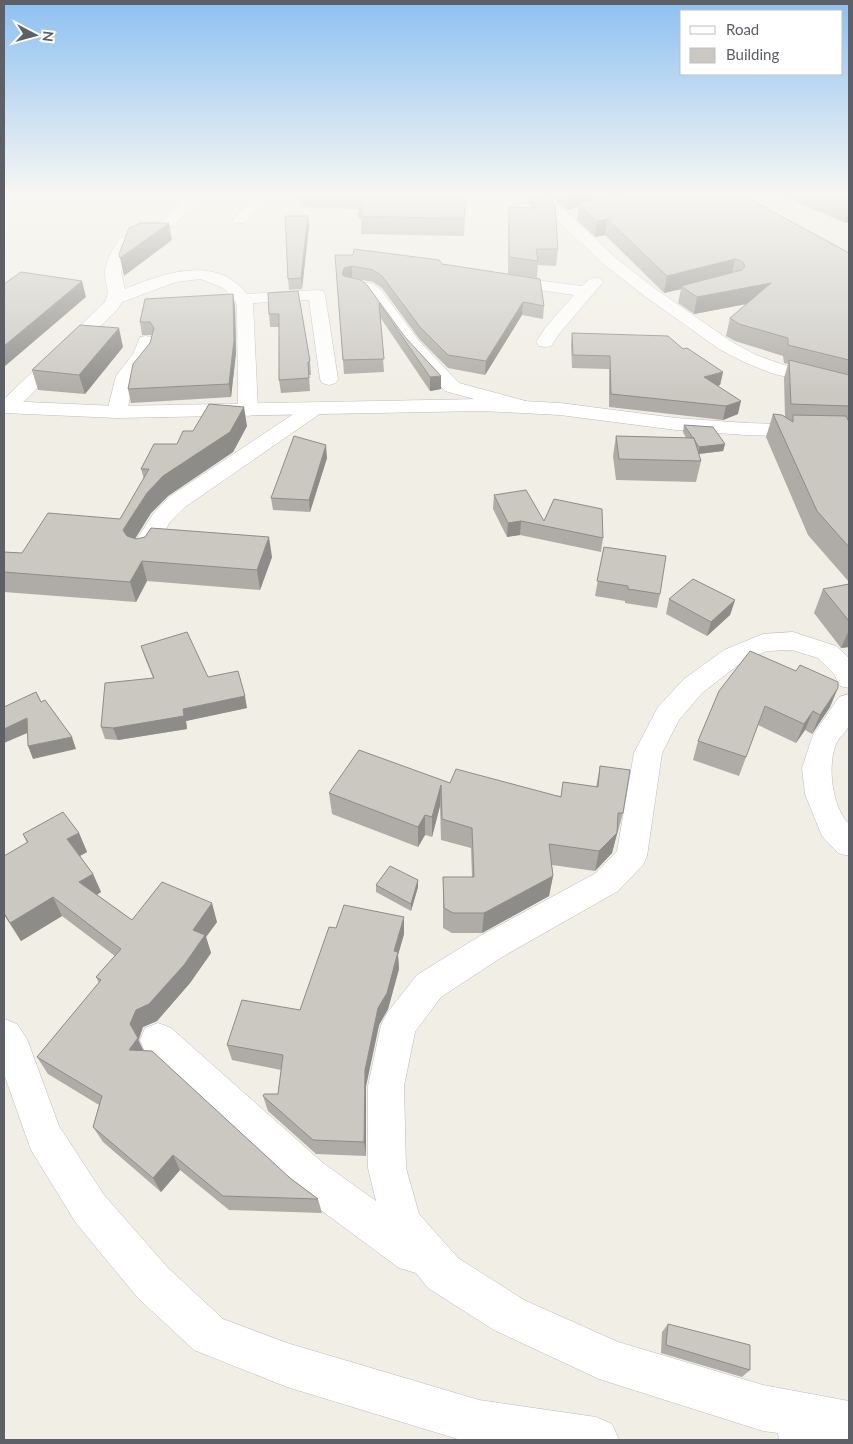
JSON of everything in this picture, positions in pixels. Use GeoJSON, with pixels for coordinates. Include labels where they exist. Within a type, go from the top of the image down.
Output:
{"type":"FeatureCollection","features":[{"type":"Feature","properties":{"kind":"street"},"geometry":{"type":"LineString","coordinates":[[5,407],[111,306],[117,298],[118,291],[112,273],[117,260]]}},
{"type":"Feature","properties":{"kind":"street"},"geometry":{"type":"LineString","coordinates":[[607,260],[660,301],[736,352],[763,364],[849,387]]}},
{"type":"Feature","properties":{"kind":"street"},"geometry":{"type":"LineString","coordinates":[[545,342],[552,331],[611,264]]}},
{"type":"Feature","properties":{"kind":"street"},"geometry":{"type":"LineString","coordinates":[[117,298],[189,273],[203,274],[220,279],[233,288],[243,300],[245,306],[248,410]]}},
{"type":"Feature","properties":{"kind":"street"},"geometry":{"type":"LineString","coordinates":[[487,278],[587,292]]}},
{"type":"Feature","properties":{"kind":"street"},"geometry":{"type":"LineString","coordinates":[[352,285],[367,288],[375,293],[413,345],[452,386],[526,407]]}},
{"type":"Feature","properties":{"kind":"street"},"geometry":{"type":"LineString","coordinates":[[243,300],[317,295],[329,379]]}},
{"type":"Feature","properties":{"kind":"street"},"geometry":{"type":"LineString","coordinates":[[660,301],[678,296]]}},
{"type":"Feature","properties":{"kind":"street"},"geometry":{"type":"LineString","coordinates":[[118,412],[124,376],[142,355],[146,341]]}},
{"type":"Feature","properties":{"kind":"street"},"geometry":{"type":"LineString","coordinates":[[5,407],[118,412],[411,406],[526,407],[560,409],[676,424],[746,429],[849,432]]}},
{"type":"Feature","properties":{"kind":"street"},"geometry":{"type":"LineString","coordinates":[[142,550],[161,519],[177,502],[197,486],[314,409]]}},
{"type":"Feature","properties":{"kind":"street"},"geometry":{"type":"LineString","coordinates":[[443,1273],[402,1225],[387,1168],[386,1086],[399,1025],[429,986],[490,947],[607,882],[632,856],[648,753],[668,714],[693,686],[733,656],[763,643],[793,641],[827,652],[846,670],[849,679]]}},
{"type":"Feature","properties":{"kind":"street"},"geometry":{"type":"LineString","coordinates":[[849,704],[823,742],[816,768],[820,794],[833,827],[849,844]]}},
{"type":"Feature","properties":{"kind":"street"},"geometry":{"type":"LineString","coordinates":[[4,1036],[14,1051],[44,1137],[90,1209],[153,1283],[209,1334],[286,1365],[479,1423],[596,1440]]}},
{"type":"Feature","properties":{"kind":"street"},"geometry":{"type":"LineString","coordinates":[[158,1040],[309,1177],[443,1273],[509,1316],[615,1363],[762,1408],[799,1427],[849,1424]]}},
{"type":"Feature","properties":{"kind":"building"},"geometry":{"type":"Polygon","coordinates":[[[287,260],[303,260],[301,278],[288,279],[287,260]]]}},
{"type":"Feature","properties":{"kind":"building"},"geometry":{"type":"Polygon","coordinates":[[[335,260],[439,260],[442,264],[540,279],[544,306],[523,302],[486,361],[448,355],[420,327],[382,276],[373,270],[352,266],[344,268],[342,274],[344,276],[361,280],[367,285],[405,337],[441,376],[430,377],[379,303],[384,359],[343,360],[335,260]]]}},
{"type":"Feature","properties":{"kind":"building"},"geometry":{"type":"Polygon","coordinates":[[[651,260],[729,260],[667,276],[651,260]]]}},
{"type":"Feature","properties":{"kind":"building"},"geometry":{"type":"Polygon","coordinates":[[[740,260],[849,260],[849,360],[788,345],[788,338],[739,324],[730,318],[771,283],[697,297],[681,286],[742,270],[745,266],[740,260]]]}},
{"type":"Feature","properties":{"kind":"building"},"geometry":{"type":"Polygon","coordinates":[[[21,272],[82,281],[4,346],[4,284],[21,272]]]}},
{"type":"Feature","properties":{"kind":"building"},"geometry":{"type":"Polygon","coordinates":[[[298,291],[310,361],[308,362],[309,378],[279,380],[279,314],[269,314],[268,293],[298,291]]]}},
{"type":"Feature","properties":{"kind":"building"},"geometry":{"type":"Polygon","coordinates":[[[233,294],[234,340],[229,384],[128,389],[133,364],[150,343],[154,328],[150,322],[140,322],[145,299],[233,294]]]}},
{"type":"Feature","properties":{"kind":"building"},"geometry":{"type":"Polygon","coordinates":[[[80,325],[119,328],[79,375],[32,370],[80,325]]]}},
{"type":"Feature","properties":{"kind":"building"},"geometry":{"type":"Polygon","coordinates":[[[572,333],[668,336],[683,349],[687,348],[723,372],[704,377],[741,401],[726,406],[611,394],[610,356],[573,355],[572,333]]]}},
{"type":"Feature","properties":{"kind":"building"},"geometry":{"type":"Polygon","coordinates":[[[789,360],[849,375],[849,406],[791,404],[789,360]]]}},
{"type":"Feature","properties":{"kind":"building"},"geometry":{"type":"Polygon","coordinates":[[[209,404],[244,407],[230,432],[163,476],[147,493],[123,530],[127,536],[136,539],[145,537],[151,528],[269,537],[257,570],[142,561],[130,582],[4,572],[4,552],[22,553],[48,513],[120,519],[149,469],[141,469],[154,444],[177,444],[183,431],[193,431],[209,404]]]}},
{"type":"Feature","properties":{"kind":"building"},"geometry":{"type":"Polygon","coordinates":[[[773,414],[782,415],[793,422],[793,415],[846,416],[849,422],[849,547],[817,511],[773,414]]]}},
{"type":"Feature","properties":{"kind":"building"},"geometry":{"type":"Polygon","coordinates":[[[684,425],[713,427],[725,444],[699,447],[684,425]]]}},
{"type":"Feature","properties":{"kind":"building"},"geometry":{"type":"Polygon","coordinates":[[[294,436],[326,445],[309,500],[271,498],[294,436]]]}},
{"type":"Feature","properties":{"kind":"building"},"geometry":{"type":"Polygon","coordinates":[[[616,436],[694,438],[701,461],[619,459],[616,436]]]}},
{"type":"Feature","properties":{"kind":"building"},"geometry":{"type":"Polygon","coordinates":[[[526,490],[544,521],[554,499],[602,509],[603,538],[521,521],[508,523],[494,495],[526,490]]]}},
{"type":"Feature","properties":{"kind":"building"},"geometry":{"type":"Polygon","coordinates":[[[604,547],[666,556],[660,594],[628,589],[628,586],[597,581],[604,547]]]}},
{"type":"Feature","properties":{"kind":"building"},"geometry":{"type":"Polygon","coordinates":[[[693,579],[735,600],[711,622],[669,599],[693,579]]]}},
{"type":"Feature","properties":{"kind":"building"},"geometry":{"type":"Polygon","coordinates":[[[849,584],[849,621],[823,589],[849,584]]]}},
{"type":"Feature","properties":{"kind":"building"},"geometry":{"type":"Polygon","coordinates":[[[187,632],[208,677],[238,671],[245,696],[183,709],[184,716],[113,728],[101,727],[105,683],[154,678],[141,646],[187,632]]]}},
{"type":"Feature","properties":{"kind":"building"},"geometry":{"type":"Polygon","coordinates":[[[750,651],[796,671],[800,665],[838,682],[838,688],[820,715],[813,711],[804,724],[765,706],[746,757],[698,741],[719,691],[750,651]]]}},
{"type":"Feature","properties":{"kind":"building"},"geometry":{"type":"Polygon","coordinates":[[[36,692],[41,702],[45,700],[72,737],[28,746],[27,718],[4,729],[4,707],[36,692]]]}},
{"type":"Feature","properties":{"kind":"building"},"geometry":{"type":"Polygon","coordinates":[[[359,750],[450,783],[456,769],[561,797],[563,782],[598,787],[600,766],[630,770],[623,813],[618,813],[617,833],[599,851],[549,844],[553,876],[484,913],[453,913],[444,908],[443,877],[474,877],[472,828],[442,819],[441,785],[432,817],[425,815],[418,827],[329,793],[359,750]]]}},
{"type":"Feature","properties":{"kind":"building"},"geometry":{"type":"Polygon","coordinates":[[[63,812],[79,833],[67,839],[93,874],[79,882],[132,920],[162,882],[212,903],[193,930],[205,935],[184,965],[149,1004],[136,1010],[130,1024],[138,1038],[129,1050],[152,1051],[290,1178],[318,1199],[223,1196],[173,1155],[153,1178],[93,1127],[102,1096],[37,1057],[101,980],[96,977],[121,949],[53,897],[10,923],[4,913],[4,856],[28,842],[23,834],[63,812]]]}},
{"type":"Feature","properties":{"kind":"building"},"geometry":{"type":"Polygon","coordinates":[[[390,866],[418,880],[411,904],[376,885],[390,866]]]}},
{"type":"Feature","properties":{"kind":"building"},"geometry":{"type":"Polygon","coordinates":[[[344,905],[404,917],[394,951],[398,952],[387,993],[378,1008],[365,1070],[364,1142],[313,1140],[263,1096],[264,1094],[278,1094],[283,1055],[227,1045],[242,1000],[300,1010],[329,927],[336,928],[344,905]]]}},
{"type":"Feature","properties":{"kind":"building"},"geometry":{"type":"Polygon","coordinates":[[[668,1324],[750,1345],[750,1370],[666,1345],[668,1324]]]}}]}
